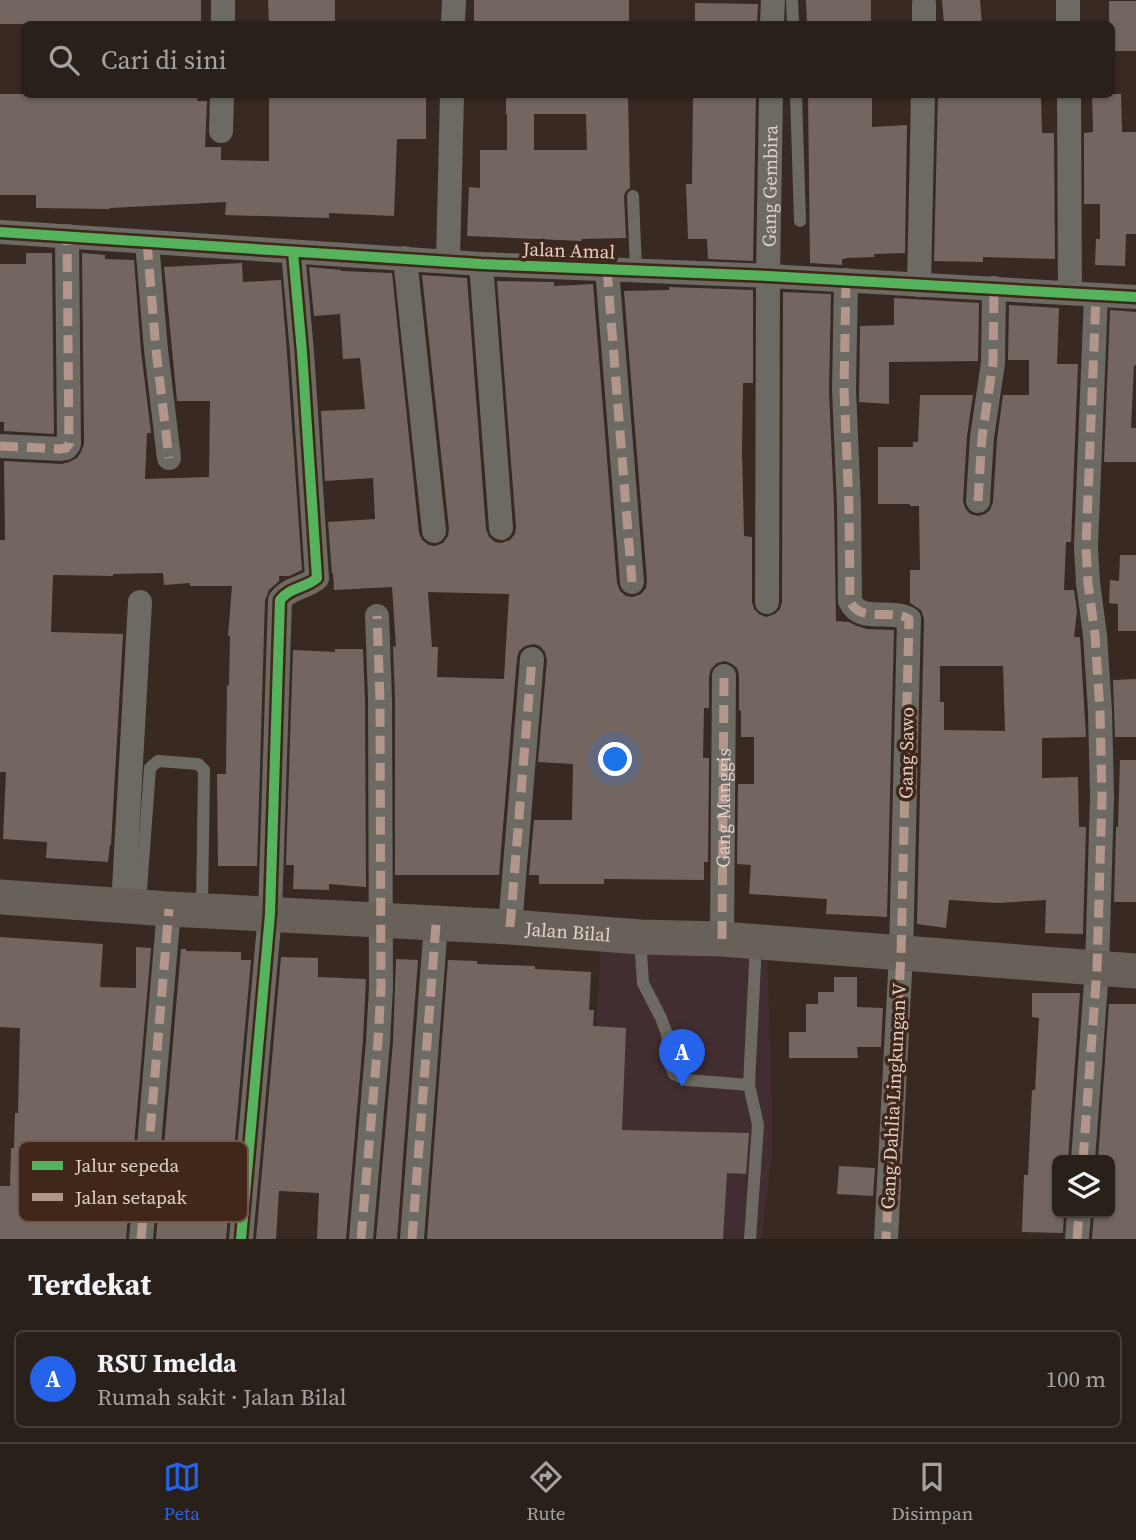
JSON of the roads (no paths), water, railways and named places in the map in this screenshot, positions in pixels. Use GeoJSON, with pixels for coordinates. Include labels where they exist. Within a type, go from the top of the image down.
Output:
{"type":"FeatureCollection","features":[{"type":"Feature","properties":{"kind":"main road","name":"Jalan Bilal"},"geometry":{"type":"LineString","coordinates":[[0,897],[739,941],[1136,971]]}},
{"type":"Feature","properties":{"kind":"street"},"geometry":{"type":"LineString","coordinates":[[223,0],[223,21]]}},
{"type":"Feature","properties":{"kind":"street"},"geometry":{"type":"LineString","coordinates":[[453,21],[454,0]]}},
{"type":"Feature","properties":{"kind":"street"},"geometry":{"type":"LineString","coordinates":[[772,21],[773,0]]}},
{"type":"Feature","properties":{"kind":"street"},"geometry":{"type":"LineString","coordinates":[[1068,0],[1068,21]]}},
{"type":"Feature","properties":{"kind":"street"},"geometry":{"type":"LineString","coordinates":[[221,131],[222,98]]}},
{"type":"Feature","properties":{"kind":"street"},"geometry":{"type":"LineString","coordinates":[[448,260],[452,98]]}},
{"type":"Feature","properties":{"kind":"street","name":"Gang Gembira"},"geometry":{"type":"LineString","coordinates":[[767,602],[771,98]]}},
{"type":"Feature","properties":{"kind":"street"},"geometry":{"type":"LineString","coordinates":[[919,285],[923,98]]}},
{"type":"Feature","properties":{"kind":"street"},"geometry":{"type":"LineString","coordinates":[[1069,98],[1070,293]]}},
{"type":"Feature","properties":{"kind":"street","name":"Jalan Amal"},"geometry":{"type":"LineString","coordinates":[[0,232],[481,264],[768,276],[1136,297]]}},
{"type":"Feature","properties":{"kind":"street"},"geometry":{"type":"LineString","coordinates":[[0,446],[60,449],[69,444],[67,236]]}},
{"type":"Feature","properties":{"kind":"street"},"geometry":{"type":"LineString","coordinates":[[147,242],[169,458]]}},
{"type":"Feature","properties":{"kind":"street"},"geometry":{"type":"LineString","coordinates":[[248,1161],[270,915],[280,600],[285,593],[317,578],[293,252]]}},
{"type":"Feature","properties":{"kind":"street"},"geometry":{"type":"LineString","coordinates":[[405,258],[434,531]]}},
{"type":"Feature","properties":{"kind":"street"},"geometry":{"type":"LineString","coordinates":[[481,264],[501,528]]}},
{"type":"Feature","properties":{"kind":"street"},"geometry":{"type":"LineString","coordinates":[[607,269],[632,582]]}},
{"type":"Feature","properties":{"kind":"street","name":"Gang Sawo"},"geometry":{"type":"LineString","coordinates":[[846,280],[844,390],[850,601],[853,608],[862,614],[902,615],[909,619],[901,954]]}},
{"type":"Feature","properties":{"kind":"street"},"geometry":{"type":"LineString","coordinates":[[978,501],[982,437],[993,363],[994,288]]}},
{"type":"Feature","properties":{"kind":"street"},"geometry":{"type":"LineString","coordinates":[[1083,1155],[1097,969],[1102,796],[1095,635],[1086,547],[1096,295]]}},
{"type":"Feature","properties":{"kind":"street"},"geometry":{"type":"LineString","coordinates":[[140,602],[158,908],[146,1141]]}},
{"type":"Feature","properties":{"kind":"street"},"geometry":{"type":"LineString","coordinates":[[361,1239],[381,988],[380,699],[377,616]]}},
{"type":"Feature","properties":{"kind":"street"},"geometry":{"type":"LineString","coordinates":[[510,928],[532,659]]}},
{"type":"Feature","properties":{"kind":"street","name":"Gang Manggis"},"geometry":{"type":"LineString","coordinates":[[724,676],[739,941]]}},
{"type":"Feature","properties":{"kind":"street"},"geometry":{"type":"LineString","coordinates":[[412,1239],[436,924]]}},
{"type":"Feature","properties":{"kind":"street","name":"Gang Dahlia Lingkungan V"},"geometry":{"type":"LineString","coordinates":[[886,1239],[901,954]]}},
{"type":"Feature","properties":{"kind":"street"},"geometry":{"type":"LineString","coordinates":[[1077,1239],[1079,1218]]}},
{"type":"Feature","properties":{"kind":"lane"},"geometry":{"type":"LineString","coordinates":[[792,0],[793,21]]}},
{"type":"Feature","properties":{"kind":"lane"},"geometry":{"type":"LineString","coordinates":[[796,98],[800,221]]}},
{"type":"Feature","properties":{"kind":"lane"},"geometry":{"type":"LineString","coordinates":[[633,196],[636,270]]}},
{"type":"Feature","properties":{"kind":"lane"},"geometry":{"type":"LineString","coordinates":[[159,761],[198,764],[204,770],[158,908],[150,768],[159,761]]}},
{"type":"Feature","properties":{"kind":"lane"},"geometry":{"type":"LineString","coordinates":[[640,937],[643,983],[667,1034],[669,1062],[674,1074],[688,1080],[749,1085]]}},
{"type":"Feature","properties":{"kind":"lane"},"geometry":{"type":"LineString","coordinates":[[739,941],[749,1085],[758,1125],[750,1239]]}},
{"type":"Feature","properties":{"kind":"place","name":"RSU Imelda"},"geometry":{"type":"Point","coordinates":[682,1087]}}]}
